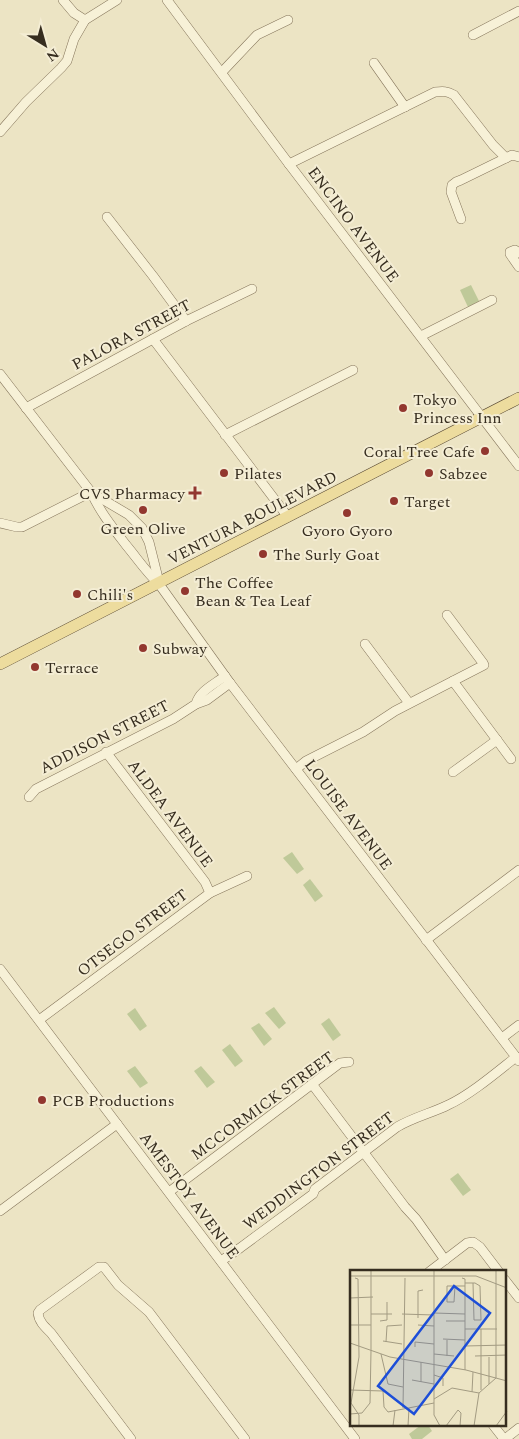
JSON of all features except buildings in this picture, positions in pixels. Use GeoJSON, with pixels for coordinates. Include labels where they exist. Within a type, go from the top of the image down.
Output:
{"type":"FeatureCollection","features":[{"type":"Feature","properties":{"kind":"main road","name":"VENTURA BOULEVARD"},"geometry":{"type":"LineString","coordinates":[[0,664],[519,398]]}},
{"type":"Feature","properties":{"kind":"street"},"geometry":{"type":"LineString","coordinates":[[63,0],[74,14],[85,20]]}},
{"type":"Feature","properties":{"kind":"street"},"geometry":{"type":"LineString","coordinates":[[0,132],[26,102],[67,61],[74,39],[85,20],[117,0]]}},
{"type":"Feature","properties":{"kind":"street","name":"ENCINO AVENUE"},"geometry":{"type":"LineString","coordinates":[[167,0],[519,466]]}},
{"type":"Feature","properties":{"kind":"street"},"geometry":{"type":"LineString","coordinates":[[472,35],[519,11]]}},
{"type":"Feature","properties":{"kind":"street"},"geometry":{"type":"LineString","coordinates":[[222,72],[257,35],[288,20]]}},
{"type":"Feature","properties":{"kind":"street"},"geometry":{"type":"LineString","coordinates":[[374,63],[406,107]]}},
{"type":"Feature","properties":{"kind":"street"},"geometry":{"type":"LineString","coordinates":[[289,164],[435,92],[448,91],[454,95],[493,145],[506,158]]}},
{"type":"Feature","properties":{"kind":"street"},"geometry":{"type":"LineString","coordinates":[[461,219],[451,192],[452,185],[506,158],[512,156],[519,157]]}},
{"type":"Feature","properties":{"kind":"street"},"geometry":{"type":"LineString","coordinates":[[107,216],[186,321]]}},
{"type":"Feature","properties":{"kind":"street"},"geometry":{"type":"LineString","coordinates":[[519,253],[515,250],[510,252],[519,267]]}},
{"type":"Feature","properties":{"kind":"street","name":"PALORA STREET"},"geometry":{"type":"LineString","coordinates":[[26,408],[186,321],[252,289]]}},
{"type":"Feature","properties":{"kind":"street"},"geometry":{"type":"LineString","coordinates":[[421,336],[492,300]]}},
{"type":"Feature","properties":{"kind":"street"},"geometry":{"type":"LineString","coordinates":[[153,339],[288,517]]}},
{"type":"Feature","properties":{"kind":"street"},"geometry":{"type":"LineString","coordinates":[[225,435],[353,370]]}},
{"type":"Feature","properties":{"kind":"street","name":"LOUISE AVENUE"},"geometry":{"type":"LineString","coordinates":[[0,374],[91,492],[120,537],[148,574],[159,584],[228,680],[518,1059]]}},
{"type":"Feature","properties":{"kind":"street"},"geometry":{"type":"LineString","coordinates":[[1,523],[16,528],[22,527],[91,492]]}},
{"type":"Feature","properties":{"kind":"street","name":"LOUISE AVENUE"},"geometry":{"type":"LineString","coordinates":[[91,492],[129,515],[142,528],[149,542],[159,584]]}},
{"type":"Feature","properties":{"kind":"street"},"geometry":{"type":"LineString","coordinates":[[296,769],[306,761],[363,732],[409,703],[484,665],[447,615]]}},
{"type":"Feature","properties":{"kind":"street"},"geometry":{"type":"LineString","coordinates":[[365,644],[409,703]]}},
{"type":"Feature","properties":{"kind":"street","name":"ADDISON STREET"},"geometry":{"type":"LineString","coordinates":[[30,797],[36,789],[173,718],[196,704],[197,699],[203,692],[228,680]]}},
{"type":"Feature","properties":{"kind":"street"},"geometry":{"type":"LineString","coordinates":[[453,681],[511,759]]}},
{"type":"Feature","properties":{"kind":"street"},"geometry":{"type":"LineString","coordinates":[[454,772],[497,740]]}},
{"type":"Feature","properties":{"kind":"street","name":"ALDEA AVENUE"},"geometry":{"type":"LineString","coordinates":[[106,752],[205,882],[210,893]]}},
{"type":"Feature","properties":{"kind":"street"},"geometry":{"type":"LineString","coordinates":[[426,940],[519,870]]}},
{"type":"Feature","properties":{"kind":"street","name":"OTSEGO STREET"},"geometry":{"type":"LineString","coordinates":[[39,1020],[210,893],[248,876]]}},
{"type":"Feature","properties":{"kind":"street","name":"AMESTOY AVENUE"},"geometry":{"type":"LineString","coordinates":[[0,969],[355,1439]]}},
{"type":"Feature","properties":{"kind":"street"},"geometry":{"type":"LineString","coordinates":[[502,1038],[519,1025]]}},
{"type":"Feature","properties":{"kind":"street","name":"WEDDINGTON STREET"},"geometry":{"type":"LineString","coordinates":[[224,1264],[240,1248],[313,1194],[315,1189],[397,1127],[461,1098],[518,1059]]}},
{"type":"Feature","properties":{"kind":"street","name":"MCCORMICK STREET"},"geometry":{"type":"LineString","coordinates":[[169,1192],[340,1063],[349,1062]]}},
{"type":"Feature","properties":{"kind":"street"},"geometry":{"type":"LineString","coordinates":[[312,1084],[445,1260]]}},
{"type":"Feature","properties":{"kind":"street"},"geometry":{"type":"LineString","coordinates":[[0,1211],[117,1124]]}},
{"type":"Feature","properties":{"kind":"street"},"geometry":{"type":"LineString","coordinates":[[432,1270],[467,1243],[473,1242],[480,1247],[497,1270]]}},
{"type":"Feature","properties":{"kind":"street"},"geometry":{"type":"LineString","coordinates":[[131,1439],[44,1326],[38,1313],[99,1267],[104,1267],[118,1285],[150,1312],[245,1439]]}},
{"type":"Feature","properties":{"kind":"street"},"geometry":{"type":"LineString","coordinates":[[506,1281],[519,1298]]}},
{"type":"Feature","properties":{"kind":"street"},"geometry":{"type":"LineString","coordinates":[[494,1426],[504,1439],[519,1428]]}},
{"type":"Feature","properties":{"kind":"green space"},"geometry":{"type":"Polygon","coordinates":[[[471,285],[479,301],[468,307],[460,290],[471,285]]]}},
{"type":"Feature","properties":{"kind":"green space"},"geometry":{"type":"Polygon","coordinates":[[[292,852],[304,869],[297,874],[283,858],[292,852]]]}},
{"type":"Feature","properties":{"kind":"green space"},"geometry":{"type":"Polygon","coordinates":[[[310,879],[323,896],[315,902],[303,885],[310,879]]]}},
{"type":"Feature","properties":{"kind":"green space"},"geometry":{"type":"Polygon","coordinates":[[[274,1007],[286,1023],[279,1029],[265,1013],[274,1007]]]}},
{"type":"Feature","properties":{"kind":"green space"},"geometry":{"type":"Polygon","coordinates":[[[135,1008],[147,1026],[140,1031],[127,1014],[135,1008]]]}},
{"type":"Feature","properties":{"kind":"green space"},"geometry":{"type":"Polygon","coordinates":[[[329,1018],[341,1035],[333,1041],[321,1024],[329,1018]]]}},
{"type":"Feature","properties":{"kind":"green space"},"geometry":{"type":"Polygon","coordinates":[[[259,1023],[272,1039],[264,1046],[251,1028],[259,1023]]]}},
{"type":"Feature","properties":{"kind":"green space"},"geometry":{"type":"Polygon","coordinates":[[[230,1044],[243,1061],[235,1067],[222,1050],[230,1044]]]}},
{"type":"Feature","properties":{"kind":"green space"},"geometry":{"type":"Polygon","coordinates":[[[135,1066],[148,1083],[140,1088],[127,1071],[135,1066]]]}},
{"type":"Feature","properties":{"kind":"green space"},"geometry":{"type":"Polygon","coordinates":[[[201,1066],[215,1082],[207,1088],[194,1071],[201,1066]]]}},
{"type":"Feature","properties":{"kind":"green space"},"geometry":{"type":"Polygon","coordinates":[[[458,1173],[471,1190],[463,1196],[450,1179],[458,1173]]]}},
{"type":"Feature","properties":{"kind":"green space"},"geometry":{"type":"Polygon","coordinates":[[[420,1426],[429,1426],[432,1431],[422,1439],[412,1439],[409,1434],[420,1426]]]}},
{"type":"Feature","properties":{"kind":"place","name":"Tokyo Princess Inn"},"geometry":{"type":"Point","coordinates":[403,408]}},
{"type":"Feature","properties":{"kind":"place","name":"Coral Tree Cafe"},"geometry":{"type":"Point","coordinates":[485,451]}},
{"type":"Feature","properties":{"kind":"place","name":"Pilates"},"geometry":{"type":"Point","coordinates":[224,473]}},
{"type":"Feature","properties":{"kind":"place","name":"Sabzee"},"geometry":{"type":"Point","coordinates":[429,473]}},
{"type":"Feature","properties":{"kind":"place","name":"CVS Pharmacy"},"geometry":{"type":"Point","coordinates":[195,493]}},
{"type":"Feature","properties":{"kind":"place","name":"Target"},"geometry":{"type":"Point","coordinates":[394,501]}},
{"type":"Feature","properties":{"kind":"place","name":"Green Olive"},"geometry":{"type":"Point","coordinates":[143,510]}},
{"type":"Feature","properties":{"kind":"place","name":"Gyoro Gyoro"},"geometry":{"type":"Point","coordinates":[347,513]}},
{"type":"Feature","properties":{"kind":"place","name":"The Surly Goat"},"geometry":{"type":"Point","coordinates":[263,554]}},
{"type":"Feature","properties":{"kind":"place","name":"The Coffee Bean & Tea Leaf"},"geometry":{"type":"Point","coordinates":[185,591]}},
{"type":"Feature","properties":{"kind":"place","name":"Chili's"},"geometry":{"type":"Point","coordinates":[77,594]}},
{"type":"Feature","properties":{"kind":"place","name":"Subway"},"geometry":{"type":"Point","coordinates":[143,648]}},
{"type":"Feature","properties":{"kind":"place","name":"Terrace"},"geometry":{"type":"Point","coordinates":[35,667]}},
{"type":"Feature","properties":{"kind":"place","name":"PCB Productions"},"geometry":{"type":"Point","coordinates":[42,1100]}}]}
